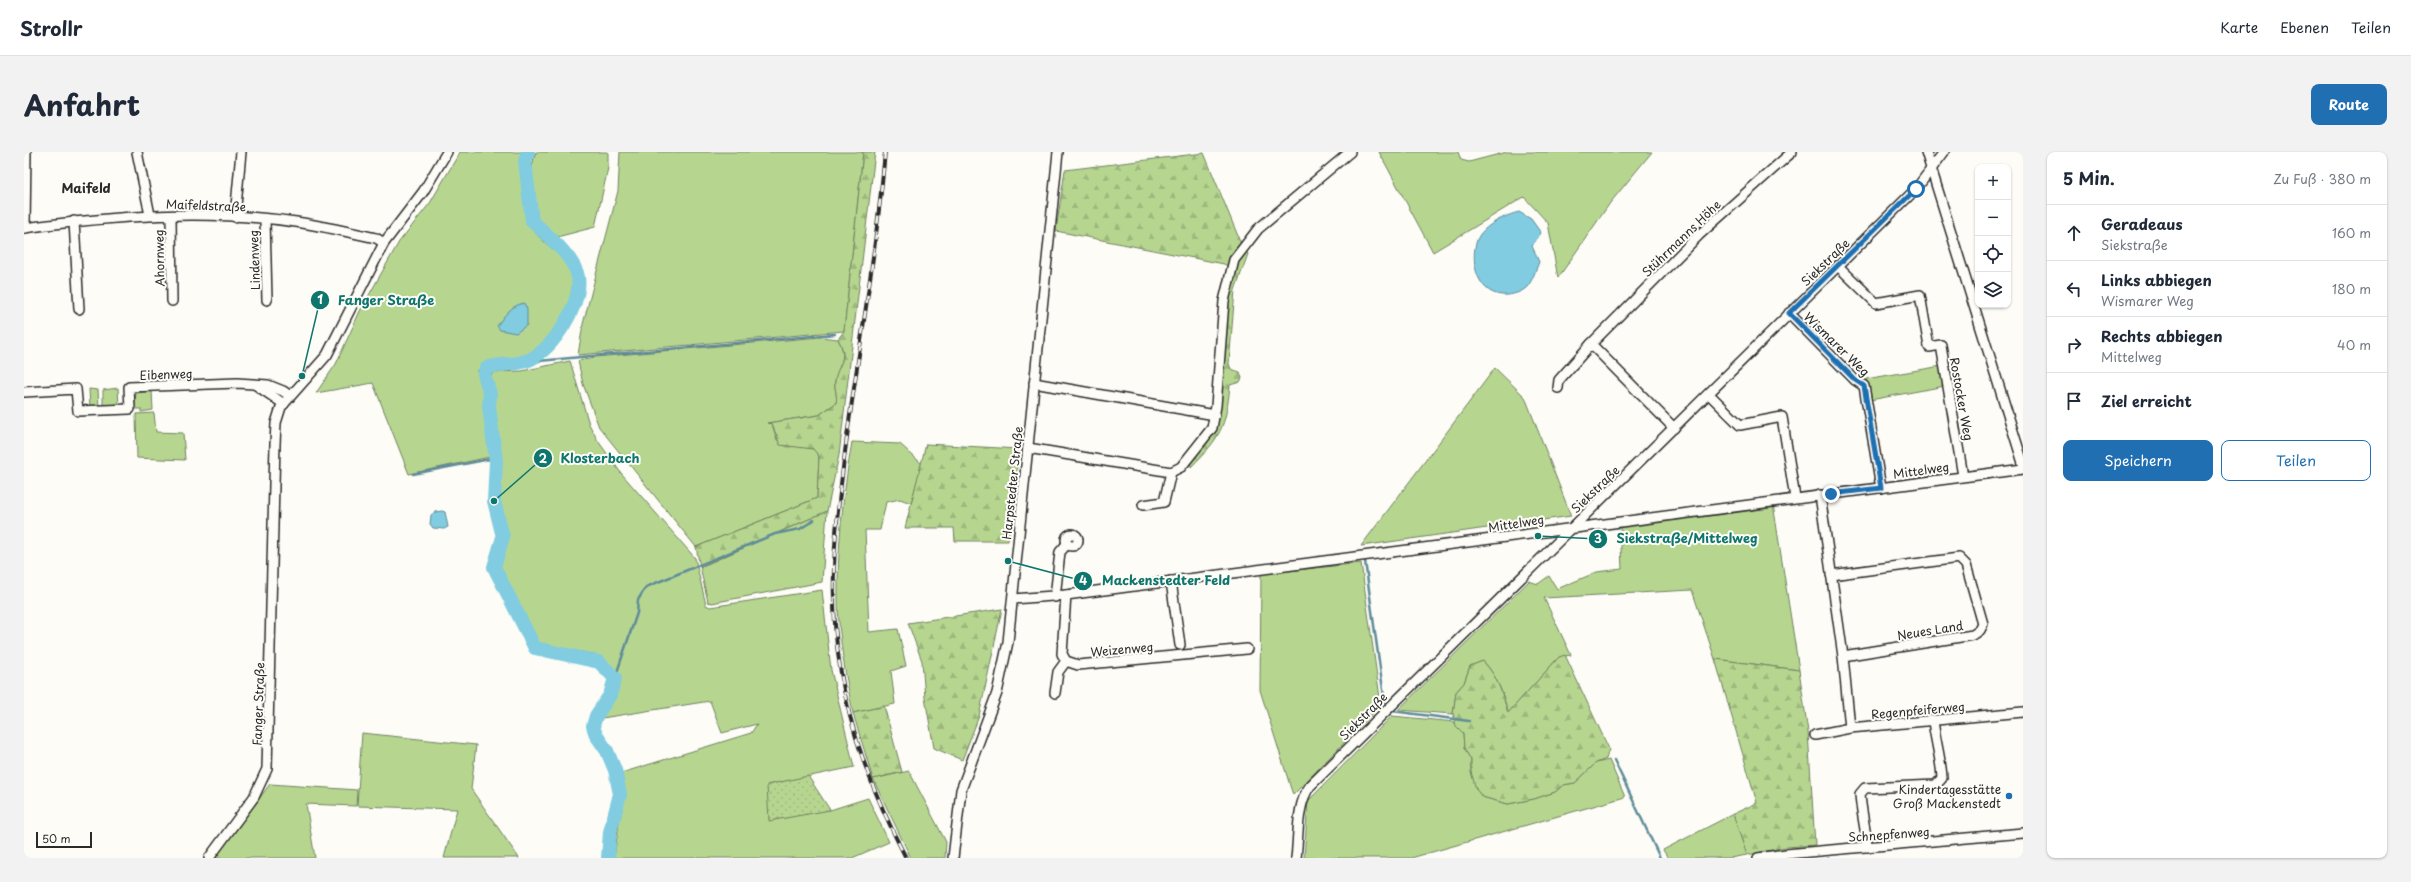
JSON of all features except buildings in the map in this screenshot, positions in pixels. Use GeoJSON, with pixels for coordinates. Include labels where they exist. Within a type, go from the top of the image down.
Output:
{"type":"FeatureCollection","features":[{"type":"Feature","properties":{"kind":"street"},"geometry":{"type":"LineString","coordinates":[[25,228],[26,152]]}},
{"type":"Feature","properties":{"kind":"street"},"geometry":{"type":"LineString","coordinates":[[137,152],[150,215]]}},
{"type":"Feature","properties":{"kind":"street"},"geometry":{"type":"LineString","coordinates":[[235,217],[240,152]]}},
{"type":"Feature","properties":{"kind":"street","name":"Fanger Straße"},"geometry":{"type":"LineString","coordinates":[[209,858],[254,797],[266,769],[276,422],[284,404],[290,396],[327,354],[384,243],[423,192],[447,152]]}},
{"type":"Feature","properties":{"kind":"street","name":"Harpstedter Straße"},"geometry":{"type":"LineString","coordinates":[[953,858],[961,790],[997,694],[1008,642],[1058,152]]}},
{"type":"Feature","properties":{"kind":"street"},"geometry":{"type":"LineString","coordinates":[[1028,448],[1171,472],[1181,467],[1195,452],[1212,428],[1215,415],[1224,301],[1234,260],[1258,229],[1350,152]]}},
{"type":"Feature","properties":{"kind":"street","name":"Stührmanns Höhe"},"geometry":{"type":"LineString","coordinates":[[1558,388],[1558,380],[1591,344],[1699,235],[1792,152]]}},
{"type":"Feature","properties":{"kind":"street"},"geometry":{"type":"LineString","coordinates":[[1926,152],[2023,463]]}},
{"type":"Feature","properties":{"kind":"street","name":"Siekstraße"},"geometry":{"type":"LineString","coordinates":[[1296,858],[1301,807],[1304,794],[1310,786],[1916,189],[1944,152]]}},
{"type":"Feature","properties":{"kind":"street","name":"Maifeldstraße"},"geometry":{"type":"LineString","coordinates":[[25,228],[74,221],[150,215],[235,217],[303,223],[376,238],[384,243]]}},
{"type":"Feature","properties":{"kind":"street","name":"Ahornweg"},"geometry":{"type":"LineString","coordinates":[[171,216],[172,301]]}},
{"type":"Feature","properties":{"kind":"street","name":"Lindenweg"},"geometry":{"type":"LineString","coordinates":[[265,219],[267,300]]}},
{"type":"Feature","properties":{"kind":"street"},"geometry":{"type":"LineString","coordinates":[[74,221],[79,309]]}},
{"type":"Feature","properties":{"kind":"street","name":"Rostocker Weg"},"geometry":{"type":"LineString","coordinates":[[1838,266],[1876,303],[1920,295],[1929,347],[1941,345],[1963,476]]}},
{"type":"Feature","properties":{"kind":"street","name":"Wismarer Weg"},"geometry":{"type":"LineString","coordinates":[[1789,313],[1855,380],[1864,386],[1881,488]]}},
{"type":"Feature","properties":{"kind":"street"},"geometry":{"type":"LineString","coordinates":[[1591,344],[1674,428]]}},
{"type":"Feature","properties":{"kind":"street","name":"Eibenweg"},"geometry":{"type":"LineString","coordinates":[[24,392],[76,389],[78,412],[130,409],[129,387],[237,383],[268,385],[283,391],[290,396]]}},
{"type":"Feature","properties":{"kind":"street"},"geometry":{"type":"LineString","coordinates":[[1034,384],[1215,415]]}},
{"type":"Feature","properties":{"kind":"street","name":"Eibenweg"},"geometry":{"type":"LineString","coordinates":[[256,385],[284,404]]}},
{"type":"Feature","properties":{"kind":"street"},"geometry":{"type":"LineString","coordinates":[[1709,394],[1740,425],[1782,416],[1794,498]]}},
{"type":"Feature","properties":{"kind":"street","name":"Mittelweg"},"geometry":{"type":"LineString","coordinates":[[1013,600],[1066,596],[1466,543],[1572,527],[2023,469]]}},
{"type":"Feature","properties":{"kind":"street"},"geometry":{"type":"LineString","coordinates":[[1143,505],[1164,502],[1171,472]]}},
{"type":"Feature","properties":{"kind":"street"},"geometry":{"type":"LineString","coordinates":[[1820,495],[1843,656],[1850,728]]}},
{"type":"Feature","properties":{"kind":"street"},"geometry":{"type":"LineString","coordinates":[[1055,597],[1060,552],[1066,544]]}},
{"type":"Feature","properties":{"kind":"street","name":"Neues Land"},"geometry":{"type":"LineString","coordinates":[[1831,575],[1959,558],[1966,565],[1983,624],[1980,630],[1973,635],[1843,656]]}},
{"type":"Feature","properties":{"kind":"street"},"geometry":{"type":"LineString","coordinates":[[1171,581],[1180,645]]}},
{"type":"Feature","properties":{"kind":"street"},"geometry":{"type":"LineString","coordinates":[[1055,693],[1058,672],[1066,661],[1061,648],[1066,596]]}},
{"type":"Feature","properties":{"kind":"street","name":"Weizenweg"},"geometry":{"type":"LineString","coordinates":[[1066,661],[1078,665],[1247,649]]}},
{"type":"Feature","properties":{"kind":"street","name":"Regenpfeiferweg"},"geometry":{"type":"LineString","coordinates":[[1815,735],[1850,728],[2023,712]]}},
{"type":"Feature","properties":{"kind":"street"},"geometry":{"type":"LineString","coordinates":[[1867,847],[1866,826],[1861,814],[1860,794],[1866,788],[1897,785],[1908,788],[1936,785],[1942,778],[1941,756],[1936,745],[1933,720]]}},
{"type":"Feature","properties":{"kind":"street","name":"Schnepfenweg"},"geometry":{"type":"LineString","coordinates":[[1758,858],[1786,854],[2023,833]]}},
{"type":"Feature","properties":{"kind":"green space"},"geometry":{"type":"Polygon","coordinates":[[[460,152],[523,152],[521,166],[530,224],[535,232],[570,267],[574,276],[576,287],[560,328],[541,347],[520,360],[491,362],[477,371],[484,394],[490,457],[409,474],[373,383],[316,393],[336,364],[360,311],[399,242],[430,203],[460,152]]]}},
{"type":"Feature","properties":{"kind":"green space"},"geometry":{"type":"Polygon","coordinates":[[[536,152],[608,152],[608,168],[595,227],[557,237],[538,220],[534,210],[531,193],[531,175],[536,152]]]}},
{"type":"Feature","properties":{"kind":"green space"},"geometry":{"type":"Polygon","coordinates":[[[620,152],[863,152],[844,331],[578,355],[583,324],[618,191],[620,152]]]}},
{"type":"Feature","properties":{"kind":"green space"},"geometry":{"type":"Polygon","coordinates":[[[863,152],[875,152],[839,455],[827,511],[700,567],[696,547],[817,498],[819,456],[813,449],[780,445],[772,424],[767,423],[819,415],[836,403],[837,398],[835,381],[843,357],[843,352],[838,339],[844,331],[863,152]]]}},
{"type":"Feature","properties":{"kind":"green space"},"geometry":{"type":"Polygon","coordinates":[[[1379,152],[1458,152],[1461,160],[1469,162],[1507,152],[1652,152],[1610,203],[1558,278],[1548,223],[1524,197],[1433,252],[1379,152]]]}},
{"type":"Feature","properties":{"kind":"green space"},"geometry":{"type":"Polygon","coordinates":[[[1204,153],[1240,241],[1248,254],[1235,290],[1229,364],[1231,369],[1240,372],[1242,378],[1240,382],[1230,385],[1224,421],[1220,430],[1209,447],[1191,467],[1190,460],[1213,429],[1223,333],[1233,269],[1224,264],[1056,231],[1065,170],[1204,153]]]}},
{"type":"Feature","properties":{"kind":"green space"},"geometry":{"type":"Polygon","coordinates":[[[820,337],[838,339],[843,352],[842,361],[835,381],[837,398],[836,403],[819,415],[768,423],[772,424],[777,440],[787,447],[799,446],[814,449],[819,456],[817,498],[696,547],[599,427],[583,384],[578,361],[595,357],[820,337]]]}},
{"type":"Feature","properties":{"kind":"green space"},"geometry":{"type":"Polygon","coordinates":[[[570,361],[589,424],[598,441],[621,473],[695,558],[706,605],[710,607],[822,590],[831,670],[854,767],[767,785],[830,810],[868,798],[889,842],[852,858],[614,858],[623,795],[618,774],[751,733],[757,724],[722,733],[710,701],[602,718],[614,697],[618,673],[593,654],[537,644],[497,567],[506,537],[498,499],[499,462],[488,376],[496,372],[522,371],[570,361]]]}},
{"type":"Feature","properties":{"kind":"green space"},"geometry":{"type":"Polygon","coordinates":[[[1942,366],[1945,386],[1870,400],[1866,379],[1942,366]]]}},
{"type":"Feature","properties":{"kind":"green space"},"geometry":{"type":"Polygon","coordinates":[[[1495,368],[1525,397],[1571,516],[1361,546],[1495,368]]]}},
{"type":"Feature","properties":{"kind":"green space"},"geometry":{"type":"Polygon","coordinates":[[[118,388],[119,407],[103,407],[103,390],[118,388]]]}},
{"type":"Feature","properties":{"kind":"green space"},"geometry":{"type":"Polygon","coordinates":[[[89,389],[98,390],[99,407],[90,408],[89,389]]]}},
{"type":"Feature","properties":{"kind":"green space"},"geometry":{"type":"Polygon","coordinates":[[[152,391],[153,410],[141,412],[141,409],[134,409],[136,393],[152,391]]]}},
{"type":"Feature","properties":{"kind":"green space"},"geometry":{"type":"Polygon","coordinates":[[[154,413],[156,432],[183,433],[185,460],[137,458],[136,414],[154,413]]]}},
{"type":"Feature","properties":{"kind":"green space"},"geometry":{"type":"Polygon","coordinates":[[[852,442],[900,444],[922,464],[911,503],[900,499],[886,502],[880,530],[865,530],[869,632],[898,629],[906,666],[891,671],[895,704],[853,713],[841,645],[838,604],[838,563],[841,522],[852,442]]]}},
{"type":"Feature","properties":{"kind":"green space"},"geometry":{"type":"Polygon","coordinates":[[[926,444],[1019,449],[1008,541],[955,541],[954,528],[905,528],[926,444]]]}},
{"type":"Feature","properties":{"kind":"green space"},"geometry":{"type":"Polygon","coordinates":[[[1773,504],[1799,670],[1715,659],[1692,590],[1544,598],[1571,655],[1559,657],[1508,713],[1499,685],[1483,661],[1470,666],[1464,683],[1456,692],[1453,714],[1398,710],[1529,581],[1538,584],[1549,576],[1557,589],[1597,572],[1622,569],[1620,526],[1773,504]]]}},
{"type":"Feature","properties":{"kind":"green space"},"geometry":{"type":"Polygon","coordinates":[[[827,511],[822,582],[712,603],[708,602],[700,567],[827,511]]]}},
{"type":"Feature","properties":{"kind":"green space"},"geometry":{"type":"Polygon","coordinates":[[[1361,563],[1381,705],[1293,795],[1260,690],[1261,574],[1361,563]]]}},
{"type":"Feature","properties":{"kind":"green space"},"geometry":{"type":"Polygon","coordinates":[[[1002,609],[979,716],[962,760],[934,748],[925,698],[922,661],[908,623],[1002,609]]]}},
{"type":"Feature","properties":{"kind":"green space"},"geometry":{"type":"Polygon","coordinates":[[[1565,655],[1609,749],[1606,759],[1596,763],[1575,783],[1563,785],[1555,792],[1534,799],[1508,804],[1482,797],[1476,789],[1471,772],[1471,760],[1464,748],[1463,733],[1456,726],[1453,714],[1456,692],[1464,683],[1470,666],[1483,661],[1488,667],[1499,686],[1508,713],[1559,657],[1565,655]]]}},
{"type":"Feature","properties":{"kind":"green space"},"geometry":{"type":"Polygon","coordinates":[[[1715,659],[1799,670],[1808,732],[1815,845],[1786,847],[1747,855],[1733,814],[1757,803],[1715,659]]]}},
{"type":"Feature","properties":{"kind":"green space"},"geometry":{"type":"Polygon","coordinates":[[[884,706],[902,772],[873,779],[853,713],[884,706]]]}},
{"type":"Feature","properties":{"kind":"green space"},"geometry":{"type":"Polygon","coordinates":[[[1392,716],[1455,722],[1463,733],[1464,748],[1471,760],[1471,772],[1482,797],[1508,804],[1534,799],[1555,792],[1563,785],[1575,783],[1596,763],[1609,760],[1625,797],[1411,858],[1304,858],[1308,801],[1392,716]]]}},
{"type":"Feature","properties":{"kind":"green space"},"geometry":{"type":"Polygon","coordinates":[[[362,733],[476,745],[471,789],[519,858],[444,858],[457,809],[357,806],[362,733]]]}},
{"type":"Feature","properties":{"kind":"green space"},"geometry":{"type":"Polygon","coordinates":[[[909,771],[946,842],[945,858],[911,858],[873,779],[909,771]]]}},
{"type":"Feature","properties":{"kind":"green space"},"geometry":{"type":"Polygon","coordinates":[[[808,776],[830,810],[769,821],[767,785],[808,776]]]}},
{"type":"Feature","properties":{"kind":"green space"},"geometry":{"type":"Polygon","coordinates":[[[270,784],[357,790],[356,806],[306,804],[315,858],[215,858],[270,784]]]}},
{"type":"Feature","properties":{"kind":"green space"},"geometry":{"type":"Polygon","coordinates":[[[1733,814],[1747,855],[1730,858],[1668,858],[1663,850],[1733,814]]]}},
{"type":"Feature","properties":{"kind":"water"},"geometry":{"type":"Polygon","coordinates":[[[1519,212],[1531,219],[1541,233],[1532,246],[1539,262],[1531,281],[1525,289],[1511,295],[1498,294],[1489,291],[1478,277],[1474,258],[1477,240],[1484,230],[1501,218],[1519,212]]]}},
{"type":"Feature","properties":{"kind":"water"},"geometry":{"type":"Polygon","coordinates":[[[524,303],[527,309],[527,325],[516,333],[500,330],[497,326],[505,315],[515,306],[524,303]]]}},
{"type":"Feature","properties":{"kind":"water"},"geometry":{"type":"Polygon","coordinates":[[[435,512],[445,512],[448,527],[444,529],[433,528],[430,524],[431,515],[435,512]]]}},
{"type":"Feature","properties":{"kind":"waterway"},"geometry":{"type":"LineString","coordinates":[[528,152],[525,161],[532,221],[552,239],[572,262],[578,277],[578,288],[576,300],[565,324],[549,345],[531,359],[515,364],[497,365],[486,368],[484,374],[490,394],[489,406],[496,461],[494,501],[503,537],[494,567],[535,648],[599,662],[615,678],[610,695],[596,716],[593,726],[596,735],[607,751],[615,770],[620,794],[610,832],[608,858]]}},
{"type":"Feature","properties":{"kind":"waterway"},"geometry":{"type":"LineString","coordinates":[[532,359],[539,361],[835,334]]}},
{"type":"Feature","properties":{"kind":"waterway"},"geometry":{"type":"LineString","coordinates":[[413,474],[495,458]]}},
{"type":"Feature","properties":{"kind":"waterway"},"geometry":{"type":"LineString","coordinates":[[615,678],[637,613],[638,600],[646,587],[775,534],[800,529],[814,520]]}},
{"type":"Feature","properties":{"kind":"waterway"},"geometry":{"type":"LineString","coordinates":[[1365,561],[1385,704]]}},
{"type":"Feature","properties":{"kind":"waterway"},"geometry":{"type":"LineString","coordinates":[[1392,711],[1469,721]]}},
{"type":"Feature","properties":{"kind":"waterway"},"geometry":{"type":"LineString","coordinates":[[1614,760],[1660,858]]}},
{"type":"Feature","properties":{"kind":"railway"},"geometry":{"type":"LineString","coordinates":[[885,152],[874,253],[841,483],[835,544],[834,605],[840,667],[850,717],[874,789],[906,858]]}},
{"type":"Feature","properties":{"kind":"place","name":"Fanger Straße"},"geometry":{"type":"Point","coordinates":[302,376]}},
{"type":"Feature","properties":{"kind":"place","name":"Klosterbach"},"geometry":{"type":"Point","coordinates":[494,501]}},
{"type":"Feature","properties":{"kind":"place","name":"Siekstraße/Mittelweg"},"geometry":{"type":"Point","coordinates":[1538,536]}},
{"type":"Feature","properties":{"kind":"place","name":"Mackenstedter Feld"},"geometry":{"type":"Point","coordinates":[1008,561]}},
{"type":"Feature","properties":{"kind":"place","name":"Kindertagesstätte Groß Mackenstedt"},"geometry":{"type":"Point","coordinates":[2009,796]}},
{"type":"Feature","properties":{"kind":"district","name":"Maifeld"},"geometry":{"type":"Point","coordinates":[86,187]}},
{"type":"Feature","properties":{"kind":"route"},"geometry":{"type":"LineString","coordinates":[[1831,494],[1881,488],[1864,386],[1855,380],[1789,313],[1916,189]]}}]}
